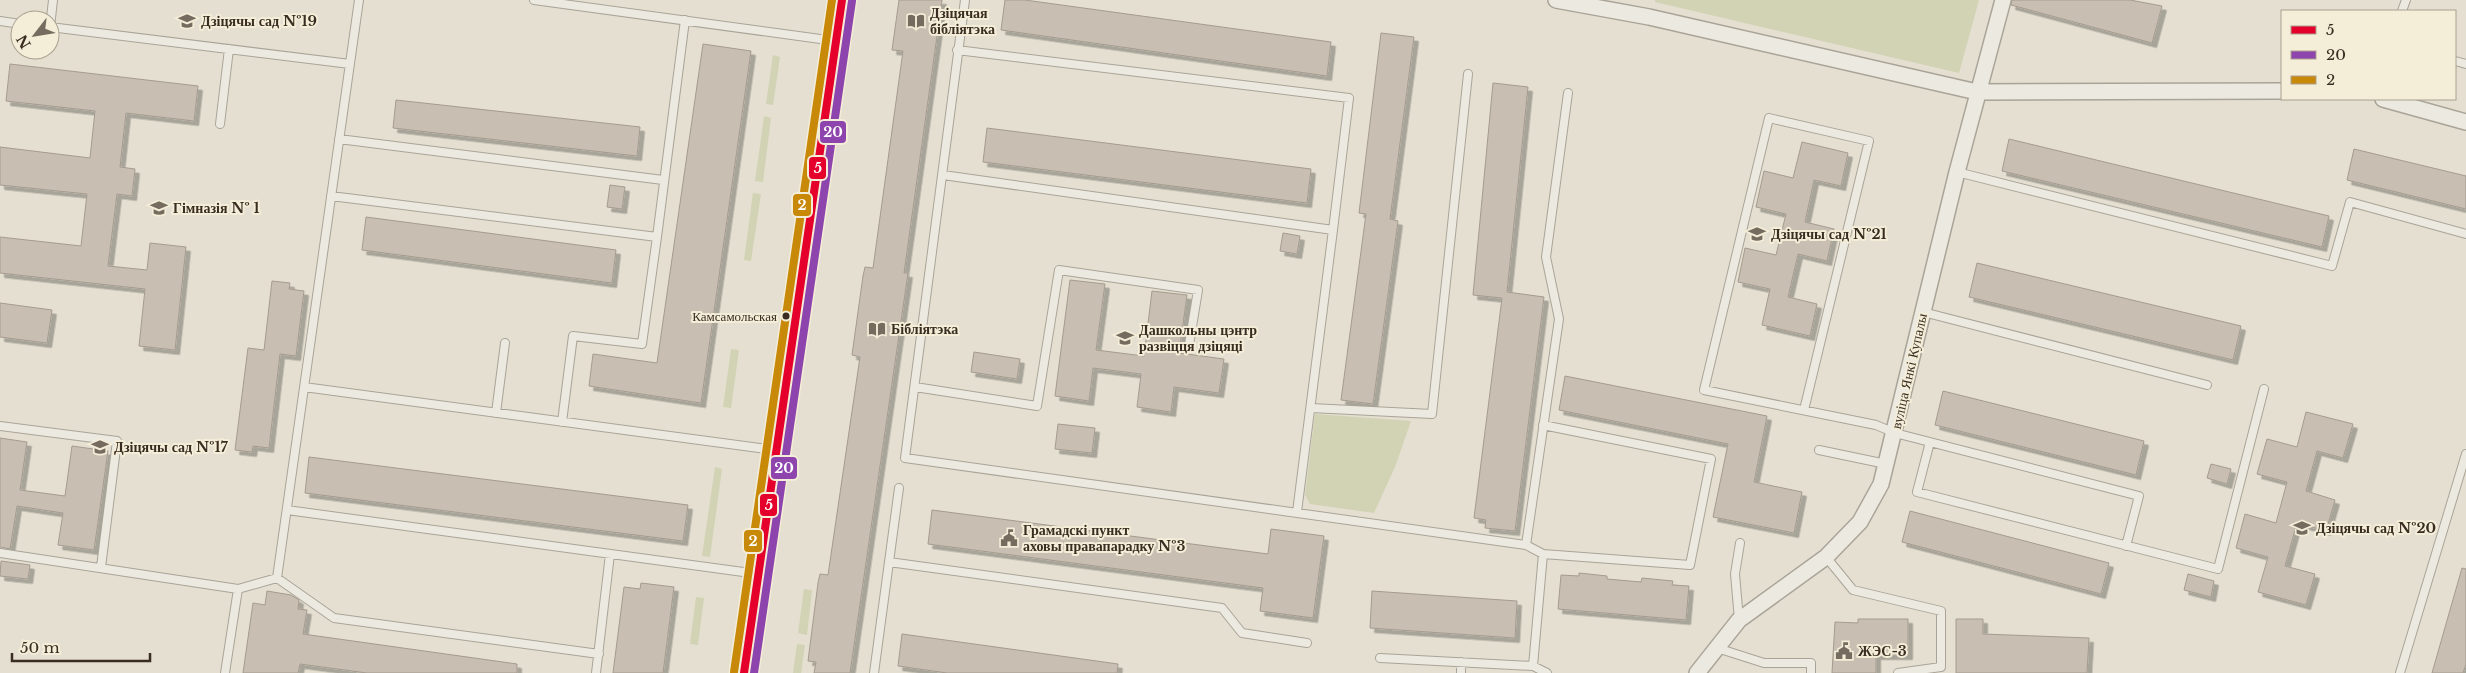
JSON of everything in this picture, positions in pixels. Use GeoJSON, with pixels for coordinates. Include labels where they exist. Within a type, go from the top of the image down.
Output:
{"type":"FeatureCollection","features":[{"type":"Feature","properties":{"kind":"main road"},"geometry":{"type":"LineString","coordinates":[[744,673],[842,0]]}},
{"type":"Feature","properties":{"kind":"street"},"geometry":{"type":"LineString","coordinates":[[1556,0],[1649,17],[1977,92],[2281,91]]}},
{"type":"Feature","properties":{"kind":"street","name":"вуліца Янкі Купалы"},"geometry":{"type":"LineString","coordinates":[[1697,673],[1739,620],[1826,557],[1860,522],[1881,484],[1977,92],[2003,0]]}},
{"type":"Feature","properties":{"kind":"street"},"geometry":{"type":"LineString","coordinates":[[2387,100],[2466,122]]}},
{"type":"Feature","properties":{"kind":"lane"},"geometry":{"type":"LineString","coordinates":[[277,578],[359,0]]}},
{"type":"Feature","properties":{"kind":"lane"},"geometry":{"type":"LineString","coordinates":[[534,0],[835,41]]}},
{"type":"Feature","properties":{"kind":"lane"},"geometry":{"type":"LineString","coordinates":[[965,0],[905,462],[1297,512],[1526,545],[1543,554],[1690,565],[1711,459],[1543,425]]}},
{"type":"Feature","properties":{"kind":"lane"},"geometry":{"type":"LineString","coordinates":[[562,422],[573,336],[642,344],[685,20]]}},
{"type":"Feature","properties":{"kind":"lane"},"geometry":{"type":"LineString","coordinates":[[60,28],[350,64]]}},
{"type":"Feature","properties":{"kind":"lane"},"geometry":{"type":"LineString","coordinates":[[220,124],[229,49]]}},
{"type":"Feature","properties":{"kind":"lane"},"geometry":{"type":"LineString","coordinates":[[958,50],[1350,98],[1297,512]]}},
{"type":"Feature","properties":{"kind":"lane"},"geometry":{"type":"LineString","coordinates":[[1311,408],[1432,414],[1468,74]]}},
{"type":"Feature","properties":{"kind":"lane"},"geometry":{"type":"LineString","coordinates":[[1526,545],[1558,319],[1546,257],[1568,93]]}},
{"type":"Feature","properties":{"kind":"lane"},"geometry":{"type":"LineString","coordinates":[[1804,410],[1869,141],[1769,118],[1704,390],[1876,425],[1895,433],[2139,496],[2126,546]]}},
{"type":"Feature","properties":{"kind":"lane"},"geometry":{"type":"LineString","coordinates":[[339,139],[663,180]]}},
{"type":"Feature","properties":{"kind":"lane"},"geometry":{"type":"LineString","coordinates":[[1957,172],[2332,266],[2350,202],[2466,234]]}},
{"type":"Feature","properties":{"kind":"lane"},"geometry":{"type":"LineString","coordinates":[[943,175],[1333,230]]}},
{"type":"Feature","properties":{"kind":"lane"},"geometry":{"type":"LineString","coordinates":[[331,196],[657,237]]}},
{"type":"Feature","properties":{"kind":"lane"},"geometry":{"type":"LineString","coordinates":[[915,388],[1037,406],[1059,270],[1198,290],[1190,345]]}},
{"type":"Feature","properties":{"kind":"lane"},"geometry":{"type":"LineString","coordinates":[[1923,312],[2207,385]]}},
{"type":"Feature","properties":{"kind":"lane"},"geometry":{"type":"LineString","coordinates":[[496,413],[505,343]]}},
{"type":"Feature","properties":{"kind":"lane"},"geometry":{"type":"LineString","coordinates":[[304,388],[776,450]]}},
{"type":"Feature","properties":{"kind":"lane"},"geometry":{"type":"LineString","coordinates":[[1930,442],[1917,492],[2218,569],[2264,389]]}},
{"type":"Feature","properties":{"kind":"lane"},"geometry":{"type":"LineString","coordinates":[[0,426],[117,441],[101,567]]}},
{"type":"Feature","properties":{"kind":"lane"},"geometry":{"type":"LineString","coordinates":[[1819,450],[1886,464]]}},
{"type":"Feature","properties":{"kind":"lane"},"geometry":{"type":"LineString","coordinates":[[2400,673],[2466,454]]}},
{"type":"Feature","properties":{"kind":"lane"},"geometry":{"type":"LineString","coordinates":[[874,673],[899,488]]}},
{"type":"Feature","properties":{"kind":"lane"},"geometry":{"type":"LineString","coordinates":[[286,510],[758,574]]}},
{"type":"Feature","properties":{"kind":"lane"},"geometry":{"type":"LineString","coordinates":[[1739,620],[1734,574],[1740,543]]}},
{"type":"Feature","properties":{"kind":"lane"},"geometry":{"type":"LineString","coordinates":[[0,553],[238,589],[277,578]]}},
{"type":"Feature","properties":{"kind":"lane"},"geometry":{"type":"LineString","coordinates":[[596,673],[610,554]]}},
{"type":"Feature","properties":{"kind":"lane"},"geometry":{"type":"LineString","coordinates":[[1533,666],[1543,554]]}},
{"type":"Feature","properties":{"kind":"lane"},"geometry":{"type":"LineString","coordinates":[[1826,557],[1853,590],[1941,611],[1941,667],[1898,673]]}},
{"type":"Feature","properties":{"kind":"lane"},"geometry":{"type":"LineString","coordinates":[[889,562],[1222,608],[1242,633],[1307,642]]}},
{"type":"Feature","properties":{"kind":"lane"},"geometry":{"type":"LineString","coordinates":[[277,578],[334,618],[599,654]]}},
{"type":"Feature","properties":{"kind":"lane"},"geometry":{"type":"LineString","coordinates":[[226,673],[238,589]]}},
{"type":"Feature","properties":{"kind":"lane"},"geometry":{"type":"LineString","coordinates":[[1717,648],[1764,663],[1811,663],[1811,673]]}},
{"type":"Feature","properties":{"kind":"lane"},"geometry":{"type":"LineString","coordinates":[[1380,658],[1533,666],[1547,673]]}},
{"type":"Feature","properties":{"kind":"lane"},"geometry":{"type":"LineString","coordinates":[[1461,662],[1461,673]]}},
{"type":"Feature","properties":{"kind":"green space"},"geometry":{"type":"Polygon","coordinates":[[[1655,0],[1979,0],[1959,73],[1655,2],[1655,0]]]}},
{"type":"Feature","properties":{"kind":"green space"},"geometry":{"type":"Polygon","coordinates":[[[773,55],[780,57],[773,105],[766,104],[773,55]]]}},
{"type":"Feature","properties":{"kind":"green space"},"geometry":{"type":"Polygon","coordinates":[[[764,116],[771,118],[763,182],[755,181],[764,116]]]}},
{"type":"Feature","properties":{"kind":"green space"},"geometry":{"type":"Polygon","coordinates":[[[753,193],[761,194],[751,261],[744,260],[753,193]]]}},
{"type":"Feature","properties":{"kind":"green space"},"geometry":{"type":"Polygon","coordinates":[[[731,349],[739,350],[731,408],[723,407],[731,349]]]}},
{"type":"Feature","properties":{"kind":"green space"},"geometry":{"type":"Polygon","coordinates":[[[1315,414],[1411,421],[1395,467],[1374,513],[1310,504],[1305,495],[1315,414]]]}},
{"type":"Feature","properties":{"kind":"green space"},"geometry":{"type":"Polygon","coordinates":[[[715,467],[722,469],[710,557],[702,556],[715,467]]]}},
{"type":"Feature","properties":{"kind":"green space"},"geometry":{"type":"Polygon","coordinates":[[[804,589],[812,590],[807,635],[798,633],[804,589]]]}},
{"type":"Feature","properties":{"kind":"green space"},"geometry":{"type":"Polygon","coordinates":[[[696,597],[704,598],[698,645],[690,644],[696,597]]]}},
{"type":"Feature","properties":{"kind":"green space"},"geometry":{"type":"Polygon","coordinates":[[[797,644],[805,645],[801,673],[793,673],[797,644]]]}},
{"type":"Feature","properties":{"kind":"building"},"geometry":{"type":"Polygon","coordinates":[[[899,0],[942,0],[904,273],[908,273],[850,673],[814,673],[816,662],[808,661],[818,583],[820,574],[828,575],[860,357],[852,355],[863,276],[865,267],[873,268],[903,51],[892,50],[899,0]]]}},
{"type":"Feature","properties":{"kind":"building"},"geometry":{"type":"Polygon","coordinates":[[[1005,0],[1025,0],[1331,42],[1327,76],[1001,30],[1005,0]]]}},
{"type":"Feature","properties":{"kind":"building"},"geometry":{"type":"Polygon","coordinates":[[[2012,0],[2130,0],[2162,6],[2152,43],[2011,5],[2012,0]]]}},
{"type":"Feature","properties":{"kind":"building"},"geometry":{"type":"Polygon","coordinates":[[[1381,33],[1414,37],[1390,219],[1398,221],[1373,404],[1341,400],[1366,214],[1359,213],[1381,33]]]}},
{"type":"Feature","properties":{"kind":"building"},"geometry":{"type":"Polygon","coordinates":[[[703,44],[751,51],[701,403],[589,386],[593,354],[657,363],[703,44]]]}},
{"type":"Feature","properties":{"kind":"building"},"geometry":{"type":"Polygon","coordinates":[[[10,64],[198,86],[194,121],[126,113],[120,167],[135,169],[132,196],[117,194],[108,266],[147,270],[150,243],[186,247],[175,350],[139,346],[145,289],[0,273],[0,237],[81,246],[87,194],[0,185],[0,147],[90,158],[95,111],[6,101],[10,64]]]}},
{"type":"Feature","properties":{"kind":"building"},"geometry":{"type":"Polygon","coordinates":[[[1493,83],[1528,87],[1507,292],[1544,297],[1515,531],[1485,528],[1486,520],[1474,518],[1502,298],[1473,295],[1493,83]]]}},
{"type":"Feature","properties":{"kind":"building"},"geometry":{"type":"Polygon","coordinates":[[[396,100],[640,127],[637,156],[393,128],[396,100]]]}},
{"type":"Feature","properties":{"kind":"building"},"geometry":{"type":"Polygon","coordinates":[[[987,128],[1311,169],[1307,203],[983,162],[987,128]]]}},
{"type":"Feature","properties":{"kind":"building"},"geometry":{"type":"Polygon","coordinates":[[[2009,139],[2329,216],[2322,247],[2002,171],[2009,139]]]}},
{"type":"Feature","properties":{"kind":"building"},"geometry":{"type":"Polygon","coordinates":[[[1802,142],[1848,153],[1841,186],[1814,180],[1805,222],[1834,229],[1827,261],[1798,254],[1788,297],[1817,304],[1810,336],[1762,325],[1770,289],[1738,282],[1745,248],[1776,255],[1786,214],[1756,207],[1764,171],[1793,178],[1802,142]]]}},
{"type":"Feature","properties":{"kind":"building"},"geometry":{"type":"Polygon","coordinates":[[[2354,149],[2466,176],[2466,209],[2347,180],[2354,149]]]}},
{"type":"Feature","properties":{"kind":"building"},"geometry":{"type":"Polygon","coordinates":[[[610,185],[625,187],[622,209],[607,207],[610,185]]]}},
{"type":"Feature","properties":{"kind":"building"},"geometry":{"type":"Polygon","coordinates":[[[366,217],[616,250],[612,283],[362,250],[366,217]]]}},
{"type":"Feature","properties":{"kind":"building"},"geometry":{"type":"Polygon","coordinates":[[[1283,233],[1300,236],[1297,254],[1280,251],[1283,233]]]}},
{"type":"Feature","properties":{"kind":"building"},"geometry":{"type":"Polygon","coordinates":[[[1977,263],[2241,326],[2233,360],[1969,297],[1977,263]]]}},
{"type":"Feature","properties":{"kind":"building"},"geometry":{"type":"Polygon","coordinates":[[[1070,280],[1105,284],[1096,350],[1144,356],[1152,291],[1187,295],[1179,353],[1224,359],[1219,393],[1174,387],[1171,412],[1137,407],[1141,374],[1093,368],[1089,401],[1055,396],[1070,280]]]}},
{"type":"Feature","properties":{"kind":"building"},"geometry":{"type":"Polygon","coordinates":[[[272,281],[290,283],[289,289],[304,291],[296,356],[280,354],[269,448],[253,446],[252,452],[235,450],[248,348],[264,350],[272,281]]]}},
{"type":"Feature","properties":{"kind":"building"},"geometry":{"type":"Polygon","coordinates":[[[0,303],[52,310],[47,343],[0,337],[0,303]]]}},
{"type":"Feature","properties":{"kind":"building"},"geometry":{"type":"Polygon","coordinates":[[[974,352],[1020,359],[1017,379],[971,372],[974,352]]]}},
{"type":"Feature","properties":{"kind":"building"},"geometry":{"type":"Polygon","coordinates":[[[1565,376],[1767,416],[1754,482],[1802,492],[1794,533],[1713,517],[1728,444],[1559,410],[1565,376]]]}},
{"type":"Feature","properties":{"kind":"building"},"geometry":{"type":"Polygon","coordinates":[[[1943,391],[2144,441],[2136,475],[1935,425],[1943,391]]]}},
{"type":"Feature","properties":{"kind":"building"},"geometry":{"type":"Polygon","coordinates":[[[2306,412],[2353,424],[2343,458],[2317,451],[2306,491],[2335,500],[2326,531],[2297,523],[2285,566],[2315,574],[2306,605],[2258,592],[2268,557],[2236,548],[2245,514],[2276,523],[2287,482],[2257,474],[2267,439],[2297,447],[2306,412]]]}},
{"type":"Feature","properties":{"kind":"building"},"geometry":{"type":"Polygon","coordinates":[[[1058,424],[1095,428],[1092,453],[1055,449],[1058,424]]]}},
{"type":"Feature","properties":{"kind":"building"},"geometry":{"type":"Polygon","coordinates":[[[0,438],[27,442],[20,490],[65,496],[72,446],[108,451],[94,550],[58,545],[63,513],[17,506],[10,549],[0,547],[0,438]]]}},
{"type":"Feature","properties":{"kind":"building"},"geometry":{"type":"Polygon","coordinates":[[[309,457],[688,505],[683,541],[305,493],[309,457]]]}},
{"type":"Feature","properties":{"kind":"building"},"geometry":{"type":"Polygon","coordinates":[[[2211,464],[2231,469],[2227,484],[2207,478],[2211,464]]]}},
{"type":"Feature","properties":{"kind":"building"},"geometry":{"type":"Polygon","coordinates":[[[932,510],[1268,554],[1271,529],[1324,536],[1313,618],[1260,611],[1263,588],[928,544],[932,510]]]}},
{"type":"Feature","properties":{"kind":"building"},"geometry":{"type":"Polygon","coordinates":[[[1910,511],[2109,563],[2101,594],[1902,542],[1910,511]]]}},
{"type":"Feature","properties":{"kind":"building"},"geometry":{"type":"Polygon","coordinates":[[[1,561],[30,565],[28,579],[0,576],[1,561]]]}},
{"type":"Feature","properties":{"kind":"building"},"geometry":{"type":"Polygon","coordinates":[[[2462,568],[2466,569],[2466,664],[2463,673],[2432,673],[2462,568]]]}},
{"type":"Feature","properties":{"kind":"building"},"geometry":{"type":"Polygon","coordinates":[[[1579,573],[1607,576],[1607,579],[1641,582],[1642,578],[1673,581],[1672,585],[1689,586],[1686,620],[1558,609],[1561,575],[1579,576],[1579,573]]]}},
{"type":"Feature","properties":{"kind":"building"},"geometry":{"type":"Polygon","coordinates":[[[2188,574],[2214,581],[2211,597],[2184,590],[2188,574]]]}},
{"type":"Feature","properties":{"kind":"building"},"geometry":{"type":"Polygon","coordinates":[[[641,583],[674,587],[663,673],[613,673],[624,587],[640,589],[641,583]]]}},
{"type":"Feature","properties":{"kind":"building"},"geometry":{"type":"Polygon","coordinates":[[[267,591],[291,595],[299,600],[298,609],[307,610],[303,634],[517,664],[517,673],[367,673],[300,664],[298,673],[243,673],[253,603],[265,605],[267,591]]]}},
{"type":"Feature","properties":{"kind":"building"},"geometry":{"type":"Polygon","coordinates":[[[1372,591],[1517,601],[1515,638],[1370,628],[1372,591]]]}},
{"type":"Feature","properties":{"kind":"building"},"geometry":{"type":"Polygon","coordinates":[[[1858,619],[1908,619],[1908,655],[1876,655],[1876,673],[1832,673],[1835,622],[1858,623],[1858,619]]]}},
{"type":"Feature","properties":{"kind":"building"},"geometry":{"type":"Polygon","coordinates":[[[1956,619],[1983,619],[1983,634],[2089,638],[2087,673],[1956,673],[1956,619]]]}},
{"type":"Feature","properties":{"kind":"building"},"geometry":{"type":"Polygon","coordinates":[[[902,634],[1118,664],[1117,673],[947,673],[898,666],[902,634]]]}},
{"type":"Feature","properties":{"kind":"transit line","name":"2"},"geometry":{"type":"LineString","coordinates":[[734,672],[832,0]]}},
{"type":"Feature","properties":{"kind":"transit line","name":"5"},"geometry":{"type":"LineString","coordinates":[[744,673],[842,0]]}},
{"type":"Feature","properties":{"kind":"transit line","name":"20"},"geometry":{"type":"LineString","coordinates":[[754,673],[852,1]]}},
{"type":"Feature","properties":{"kind":"place","name":"Дзіцячы сад №19"},"geometry":{"type":"Point","coordinates":[187,21]}},
{"type":"Feature","properties":{"kind":"place","name":"Дзіцячая бібліятэка"},"geometry":{"type":"Point","coordinates":[916,21]}},
{"type":"Feature","properties":{"kind":"place","name":"Гімназія № 1"},"geometry":{"type":"Point","coordinates":[159,208]}},
{"type":"Feature","properties":{"kind":"place","name":"Дзіцячы сад №21"},"geometry":{"type":"Point","coordinates":[1757,234]}},
{"type":"Feature","properties":{"kind":"place","name":"Камсамольская"},"geometry":{"type":"Point","coordinates":[786,316]}},
{"type":"Feature","properties":{"kind":"place","name":"Бібліятэка"},"geometry":{"type":"Point","coordinates":[877,329]}},
{"type":"Feature","properties":{"kind":"place","name":"Дашкольны цэнтр развіцця дзіцяці"},"geometry":{"type":"Point","coordinates":[1125,338]}},
{"type":"Feature","properties":{"kind":"place","name":"Дзіцячы сад №17"},"geometry":{"type":"Point","coordinates":[100,447]}},
{"type":"Feature","properties":{"kind":"place","name":"Дзіцячы сад №20"},"geometry":{"type":"Point","coordinates":[2302,528]}},
{"type":"Feature","properties":{"kind":"place","name":"Грамадскі пункт аховы правапарадку №3"},"geometry":{"type":"Point","coordinates":[1009,538]}},
{"type":"Feature","properties":{"kind":"place","name":"ЖЭС-3"},"geometry":{"type":"Point","coordinates":[1844,651]}}]}
